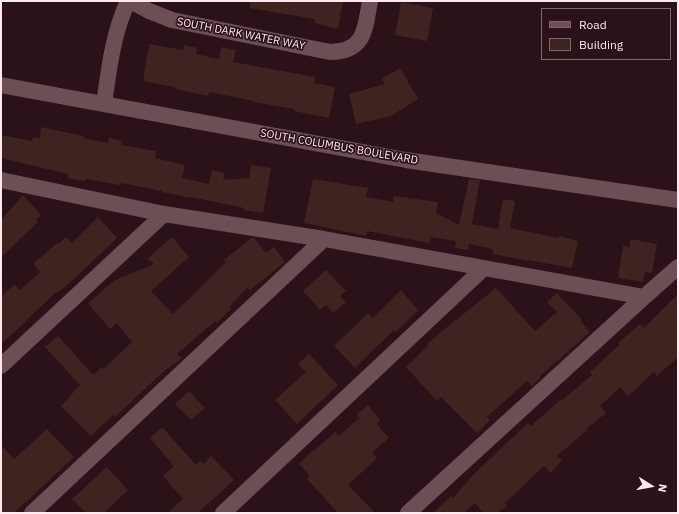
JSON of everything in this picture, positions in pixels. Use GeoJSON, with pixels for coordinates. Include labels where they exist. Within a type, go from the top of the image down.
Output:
{"type":"FeatureCollection","features":[{"type":"Feature","properties":{"kind":"street","name":"SOUTH DARK WATER WAY"},"geometry":{"type":"LineString","coordinates":[[130,1],[149,11],[172,20],[330,52],[347,50],[357,51],[366,25],[370,1]]}},
{"type":"Feature","properties":{"kind":"street"},"geometry":{"type":"LineString","coordinates":[[104,104],[115,38],[124,11],[130,1]]}},
{"type":"Feature","properties":{"kind":"street","name":"SOUTH COLUMBUS BOULEVARD"},"geometry":{"type":"LineString","coordinates":[[1,85],[406,160],[678,200]]}},
{"type":"Feature","properties":{"kind":"street"},"geometry":{"type":"LineString","coordinates":[[1,180],[164,214],[324,239],[644,297]]}},
{"type":"Feature","properties":{"kind":"street"},"geometry":{"type":"LineString","coordinates":[[1,366],[164,214]]}},
{"type":"Feature","properties":{"kind":"street"},"geometry":{"type":"LineString","coordinates":[[36,511],[324,239]]}},
{"type":"Feature","properties":{"kind":"street"},"geometry":{"type":"LineString","coordinates":[[408,513],[678,267]]}},
{"type":"Feature","properties":{"kind":"street"},"geometry":{"type":"LineString","coordinates":[[223,513],[484,268]]}},
{"type":"Feature","properties":{"kind":"building"},"geometry":{"type":"Polygon","coordinates":[[[250,1],[343,1],[338,29],[314,23],[315,19],[250,8],[250,1]]]}},
{"type":"Feature","properties":{"kind":"building"},"geometry":{"type":"Polygon","coordinates":[[[401,2],[433,8],[427,41],[395,35],[401,2]]]}},
{"type":"Feature","properties":{"kind":"building"},"geometry":{"type":"Polygon","coordinates":[[[149,44],[183,50],[184,45],[197,48],[196,54],[219,59],[221,47],[236,50],[233,62],[315,77],[314,83],[335,87],[329,118],[294,111],[294,109],[209,92],[208,96],[175,89],[175,87],[143,81],[149,44]]]}},
{"type":"Feature","properties":{"kind":"building"},"geometry":{"type":"Polygon","coordinates":[[[400,68],[418,99],[391,116],[356,124],[349,94],[385,84],[382,79],[400,68]]]}},
{"type":"Feature","properties":{"kind":"building"},"geometry":{"type":"Polygon","coordinates":[[[41,127],[84,136],[83,138],[108,143],[109,138],[122,141],[121,145],[156,151],[155,158],[185,165],[182,178],[209,184],[212,170],[225,173],[223,180],[249,178],[251,165],[271,168],[263,213],[121,183],[120,185],[86,179],[85,181],[67,178],[68,174],[1,158],[1,135],[32,141],[33,137],[40,138],[41,127]]]}},
{"type":"Feature","properties":{"kind":"building"},"geometry":{"type":"Polygon","coordinates":[[[313,179],[368,188],[366,197],[393,202],[394,196],[438,202],[436,213],[459,225],[469,179],[480,180],[472,224],[498,229],[503,199],[515,201],[510,228],[558,238],[559,236],[578,241],[572,268],[493,254],[493,249],[469,244],[468,250],[455,248],[456,241],[431,237],[430,243],[367,231],[366,236],[304,223],[313,179]]]}},
{"type":"Feature","properties":{"kind":"building"},"geometry":{"type":"Polygon","coordinates":[[[23,195],[41,215],[36,220],[38,222],[1,257],[1,220],[23,195]]]}},
{"type":"Feature","properties":{"kind":"building"},"geometry":{"type":"Polygon","coordinates":[[[98,217],[117,238],[75,278],[57,293],[56,292],[1,344],[1,297],[14,284],[20,290],[40,272],[33,264],[66,237],[72,243],[98,217]]]}},
{"type":"Feature","properties":{"kind":"building"},"geometry":{"type":"Polygon","coordinates":[[[172,237],[189,257],[151,291],[173,314],[226,262],[224,260],[253,237],[266,253],[274,247],[285,262],[250,290],[247,288],[229,307],[231,309],[217,323],[215,321],[177,354],[182,358],[163,372],[115,417],[113,415],[91,436],[61,406],[80,385],[45,347],[58,336],[93,375],[102,367],[103,369],[132,342],[117,323],[110,329],[88,303],[115,280],[154,264],[148,258],[172,237]]]}},
{"type":"Feature","properties":{"kind":"building"},"geometry":{"type":"Polygon","coordinates":[[[631,239],[657,244],[652,273],[645,272],[643,282],[618,278],[623,246],[629,247],[631,239]]]}},
{"type":"Feature","properties":{"kind":"building"},"geometry":{"type":"Polygon","coordinates":[[[326,270],[346,291],[340,296],[346,302],[333,313],[326,305],[320,310],[303,291],[326,270]]]}},
{"type":"Feature","properties":{"kind":"building"},"geometry":{"type":"Polygon","coordinates":[[[496,288],[535,331],[557,312],[547,302],[557,293],[582,320],[581,322],[590,332],[540,376],[541,377],[532,386],[527,381],[487,417],[490,420],[477,433],[441,397],[437,401],[406,367],[428,346],[427,344],[496,288]]]}},
{"type":"Feature","properties":{"kind":"building"},"geometry":{"type":"Polygon","coordinates":[[[401,290],[418,310],[396,332],[394,330],[355,368],[334,346],[368,313],[373,318],[401,290]]]}},
{"type":"Feature","properties":{"kind":"building"},"geometry":{"type":"Polygon","coordinates":[[[678,294],[678,357],[657,376],[654,372],[628,396],[620,387],[600,406],[606,413],[557,456],[562,460],[551,473],[544,466],[505,503],[507,506],[497,513],[483,513],[475,503],[464,513],[433,513],[451,496],[453,498],[474,474],[528,423],[531,426],[560,400],[561,401],[592,375],[590,372],[620,344],[618,343],[640,324],[644,328],[678,294]]]}},
{"type":"Feature","properties":{"kind":"building"},"geometry":{"type":"Polygon","coordinates":[[[309,354],[338,385],[297,424],[275,400],[306,372],[298,364],[309,354]]]}},
{"type":"Feature","properties":{"kind":"building"},"geometry":{"type":"Polygon","coordinates":[[[189,391],[205,408],[191,420],[175,404],[189,391]]]}},
{"type":"Feature","properties":{"kind":"building"},"geometry":{"type":"Polygon","coordinates":[[[368,405],[380,420],[377,425],[389,438],[372,452],[377,458],[348,485],[375,513],[338,513],[307,479],[310,476],[299,464],[335,432],[339,436],[359,418],[357,414],[368,405]]]}},
{"type":"Feature","properties":{"kind":"building"},"geometry":{"type":"Polygon","coordinates":[[[162,427],[196,465],[200,461],[204,464],[211,456],[234,480],[198,513],[167,513],[183,499],[163,476],[174,466],[150,438],[162,427]]]}},
{"type":"Feature","properties":{"kind":"building"},"geometry":{"type":"Polygon","coordinates":[[[47,429],[74,457],[14,513],[1,513],[1,445],[14,459],[47,429]]]}},
{"type":"Feature","properties":{"kind":"building"},"geometry":{"type":"Polygon","coordinates":[[[107,467],[128,490],[104,513],[86,513],[72,499],[107,467]]]}}]}
